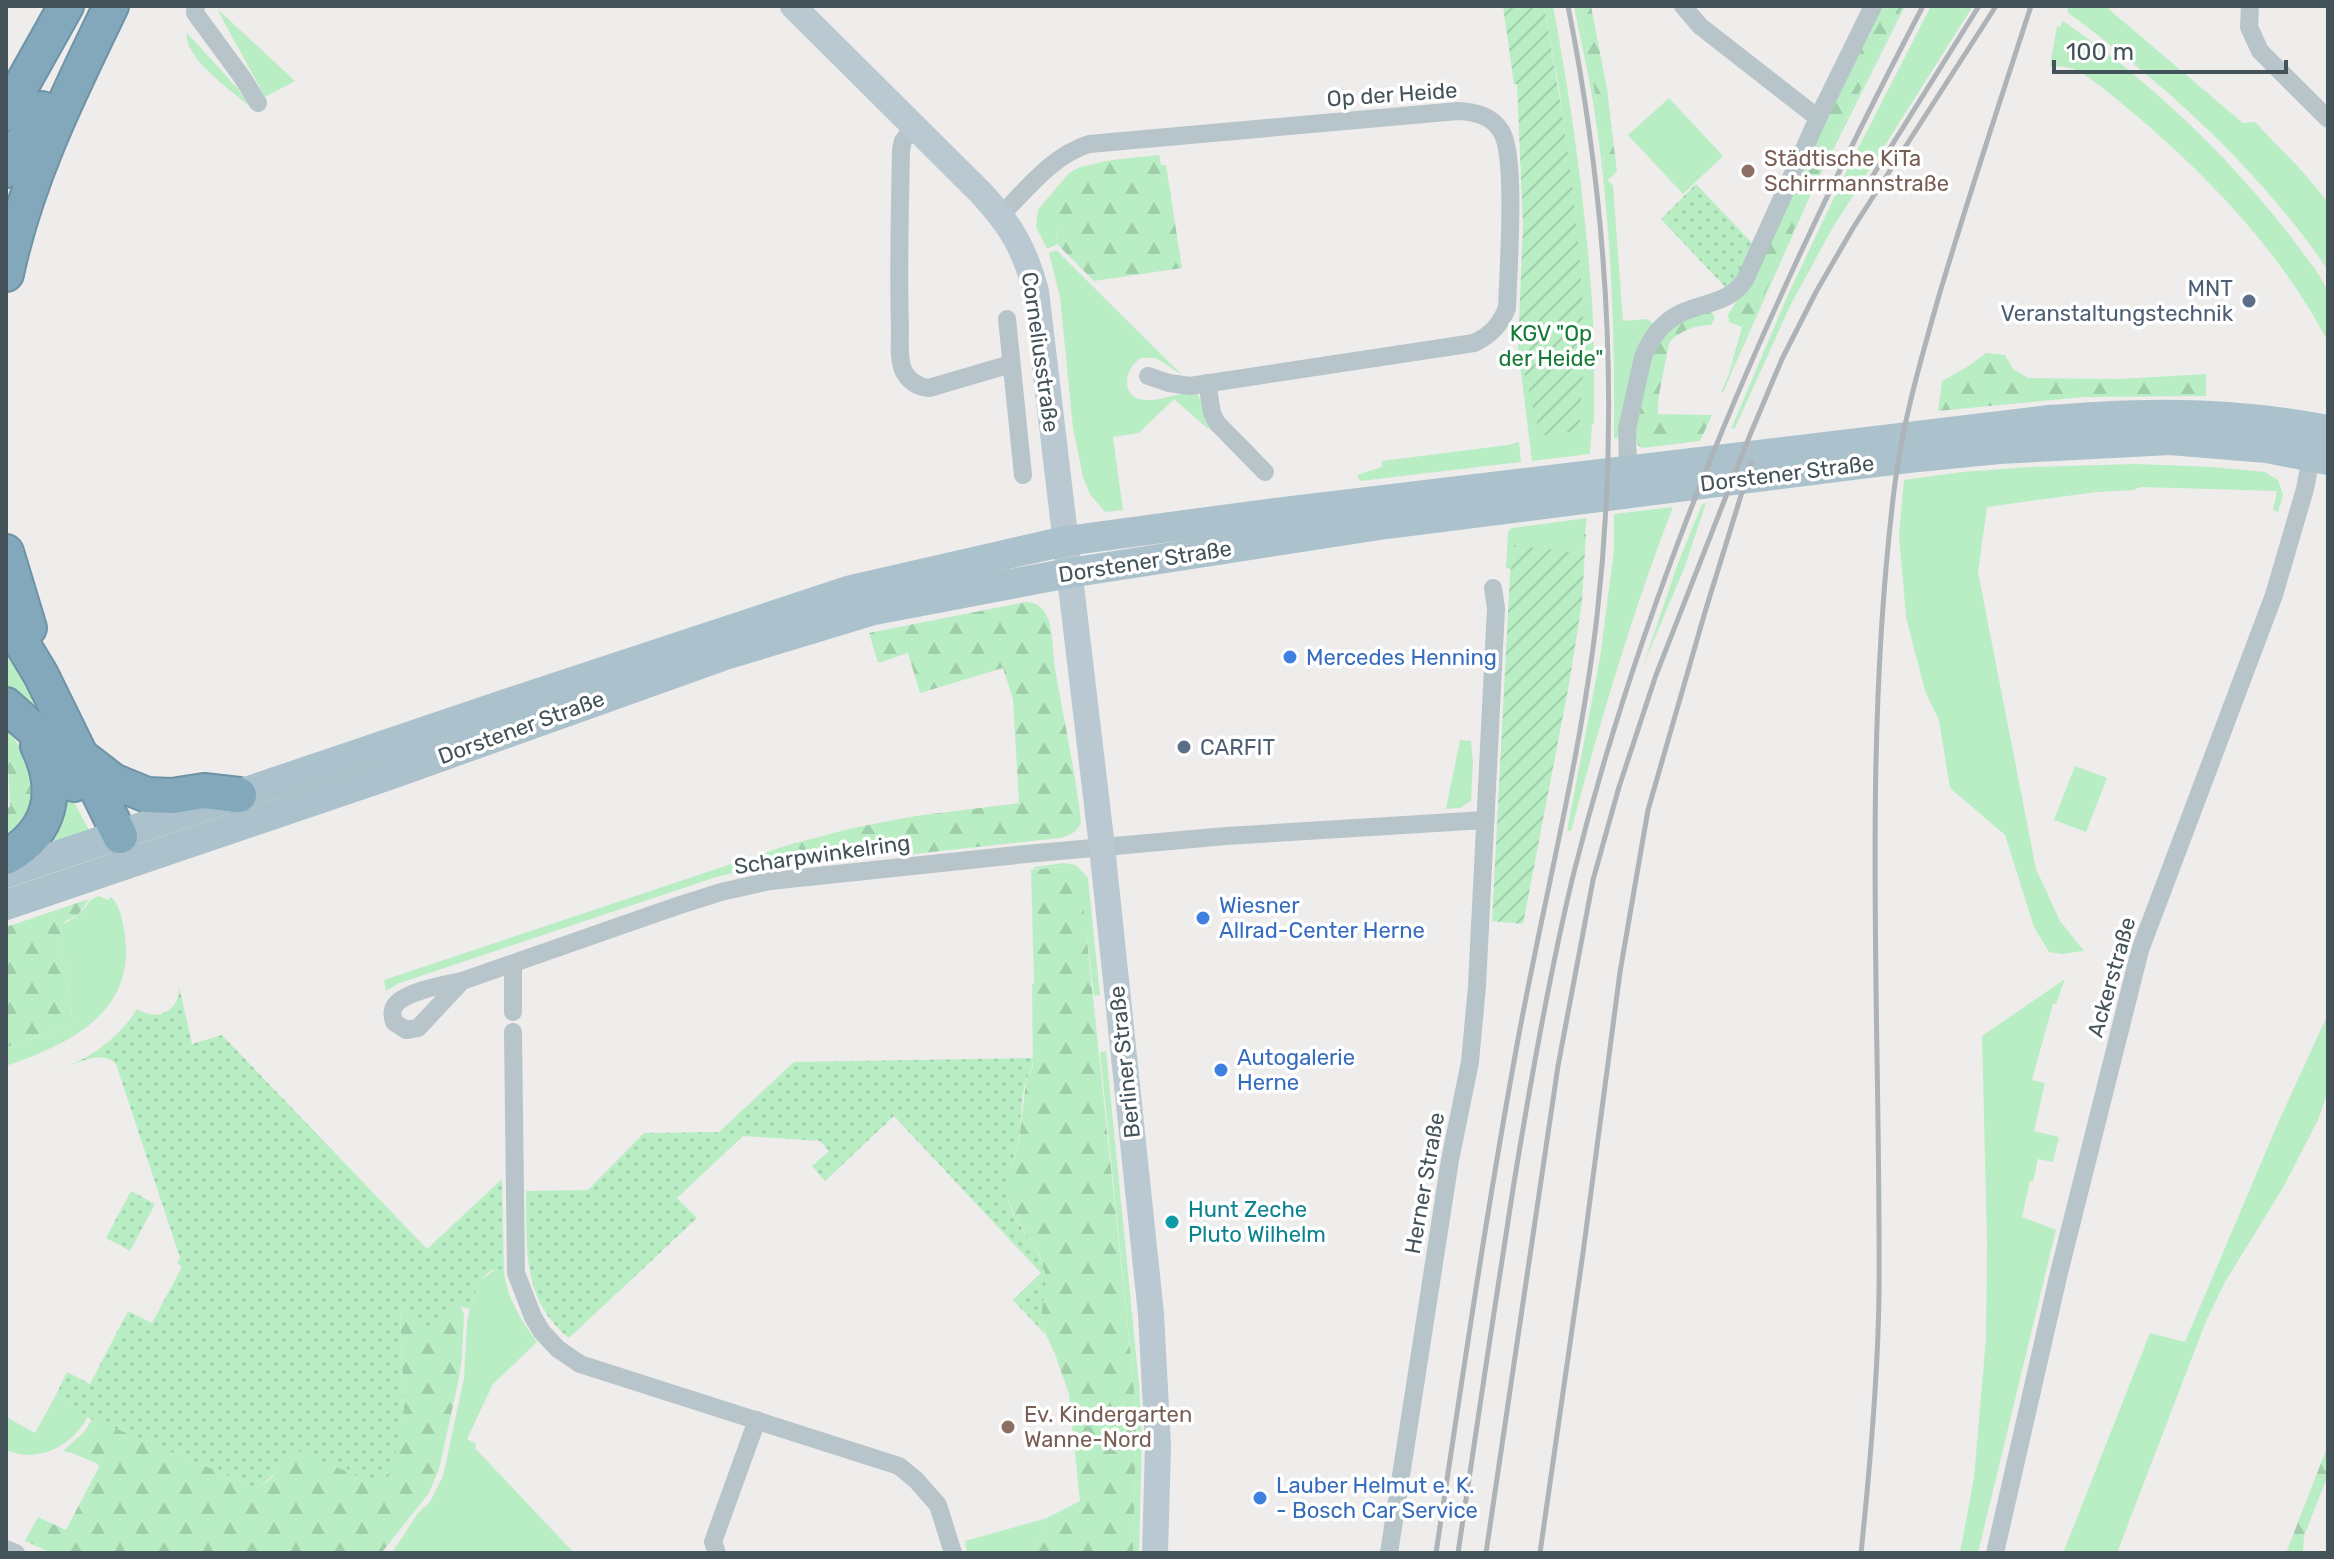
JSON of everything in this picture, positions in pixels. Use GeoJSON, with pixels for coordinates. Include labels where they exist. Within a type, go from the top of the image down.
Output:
{"type":"FeatureCollection","features":[{"type":"Feature","properties":{"kind":"highway"},"geometry":{"type":"LineString","coordinates":[[6,87],[39,33],[64,6]]}},
{"type":"Feature","properties":{"kind":"highway"},"geometry":{"type":"LineString","coordinates":[[6,113],[64,6]]}},
{"type":"Feature","properties":{"kind":"highway"},"geometry":{"type":"LineString","coordinates":[[6,170],[102,6]]}},
{"type":"Feature","properties":{"kind":"highway"},"geometry":{"type":"LineString","coordinates":[[6,274],[14,235],[48,140],[111,6]]}},
{"type":"Feature","properties":{"kind":"highway"},"geometry":{"type":"LineString","coordinates":[[6,552],[41,675]]}},
{"type":"Feature","properties":{"kind":"highway"},"geometry":{"type":"LineString","coordinates":[[6,608],[81,756],[116,852]]}},
{"type":"Feature","properties":{"kind":"highway"},"geometry":{"type":"LineString","coordinates":[[16,715],[55,753],[116,852]]}},
{"type":"Feature","properties":{"kind":"highway"},"geometry":{"type":"LineString","coordinates":[[6,857],[37,831],[49,802],[48,770],[16,715]]}},
{"type":"Feature","properties":{"kind":"highway"},"geometry":{"type":"LineString","coordinates":[[81,756],[113,781],[147,795],[172,796],[204,791],[239,795]]}},
{"type":"Feature","properties":{"kind":"main road","name":"Corneliusstraße"},"geometry":{"type":"LineString","coordinates":[[793,6],[1001,215],[1021,245],[1036,291],[1069,573]]}},
{"type":"Feature","properties":{"kind":"main road","name":"Dorstener Straße"},"geometry":{"type":"LineString","coordinates":[[6,905],[239,795],[851,590],[1066,541],[2049,420],[2149,415],[2271,421],[2321,444]]}},
{"type":"Feature","properties":{"kind":"main road","name":"Dorstener Straße"},"geometry":{"type":"LineString","coordinates":[[6,873],[116,852],[389,775],[561,712],[786,636],[874,610],[1069,573],[1501,508],[1908,458],[1999,449],[2170,440],[2267,448],[2321,444]]}},
{"type":"Feature","properties":{"kind":"main road","name":"Berliner Straße"},"geometry":{"type":"LineString","coordinates":[[1069,573],[1102,847],[1151,1314],[1158,1446],[1155,1553]]}},
{"type":"Feature","properties":{"kind":"street"},"geometry":{"type":"LineString","coordinates":[[196,6],[195,13],[258,103]]}},
{"type":"Feature","properties":{"kind":"street"},"geometry":{"type":"LineString","coordinates":[[1683,6],[1700,26],[1818,118]]}},
{"type":"Feature","properties":{"kind":"street"},"geometry":{"type":"LineString","coordinates":[[1628,470],[1627,429],[1647,346],[1665,325],[1681,313],[1729,297],[1741,286],[1873,6]]}},
{"type":"Feature","properties":{"kind":"street"},"geometry":{"type":"LineString","coordinates":[[2250,6],[2249,27],[2260,51],[2328,119]]}},
{"type":"Feature","properties":{"kind":"street","name":"Op der Heide"},"geometry":{"type":"LineString","coordinates":[[1001,215],[1054,163],[1089,144],[1458,111],[1476,112],[1492,120],[1503,132],[1510,198],[1507,308],[1487,337],[1474,343],[1190,386],[1148,376]]}},
{"type":"Feature","properties":{"kind":"street","name":"Corneliusstraße"},"geometry":{"type":"LineString","coordinates":[[914,126],[903,141],[901,150],[899,312],[901,364],[905,374],[911,382],[929,388],[1011,364]]}},
{"type":"Feature","properties":{"kind":"street","name":"Corneliusstraße"},"geometry":{"type":"LineString","coordinates":[[1007,319],[1023,475]]}},
{"type":"Feature","properties":{"kind":"street"},"geometry":{"type":"LineString","coordinates":[[1207,383],[1212,413],[1217,423],[1265,472]]}},
{"type":"Feature","properties":{"kind":"street","name":"Ackerstraße"},"geometry":{"type":"LineString","coordinates":[[1995,1553],[2058,1277],[2140,950],[2274,595],[2321,444]]}},
{"type":"Feature","properties":{"kind":"street","name":"Herner Straße"},"geometry":{"type":"LineString","coordinates":[[1389,1553],[1450,1160],[1470,1062],[1477,986],[1496,608],[1493,588]]}},
{"type":"Feature","properties":{"kind":"street"},"geometry":{"type":"LineString","coordinates":[[1102,847],[1234,835],[1485,820]]}},
{"type":"Feature","properties":{"kind":"street","name":"Scharpwinkelring"},"geometry":{"type":"LineString","coordinates":[[462,981],[677,906],[747,886],[790,878],[1102,847]]}},
{"type":"Feature","properties":{"kind":"street"},"geometry":{"type":"LineString","coordinates":[[513,964],[513,1012]]}},
{"type":"Feature","properties":{"kind":"street"},"geometry":{"type":"LineString","coordinates":[[513,1032],[515,1262],[521,1290],[533,1317],[558,1349],[580,1364],[899,1466],[938,1505],[953,1553]]}},
{"type":"Feature","properties":{"kind":"street"},"geometry":{"type":"LineString","coordinates":[[717,1553],[713,1542],[757,1420]]}},
{"type":"Feature","properties":{"kind":"street"},"geometry":{"type":"LineString","coordinates":[[6,1549],[16,1553]]}},
{"type":"Feature","properties":{"kind":"green space","name":"KGV \"Op der Heide\""},"geometry":{"type":"Polygon","coordinates":[[[1503,6],[1544,6],[1578,237],[1584,344],[1579,431],[1540,436],[1518,348],[1523,225],[1517,84],[1514,84],[1503,6]]]}},
{"type":"Feature","properties":{"kind":"green space"},"geometry":{"type":"Polygon","coordinates":[[[1544,6],[1553,6],[1580,175],[1593,314],[1594,423],[1590,454],[1532,461],[1518,348],[1522,368],[1573,201],[1559,88],[1544,6]]]}},
{"type":"Feature","properties":{"kind":"green space"},"geometry":{"type":"Polygon","coordinates":[[[1574,6],[1578,6],[1597,103],[1605,173],[1617,172],[1608,180],[1613,186],[1623,321],[1647,319],[1656,325],[1635,356],[1617,439],[1614,438],[1613,312],[1604,186],[1593,102],[1574,6]]]}},
{"type":"Feature","properties":{"kind":"green space"},"geometry":{"type":"Polygon","coordinates":[[[1578,6],[1591,6],[1607,89],[1617,172],[1605,173],[1597,103],[1578,6]]]}},
{"type":"Feature","properties":{"kind":"green space"},"geometry":{"type":"Polygon","coordinates":[[[1881,6],[1903,6],[1827,156],[1729,373],[1742,327],[1729,322],[1728,315],[1881,6]]]}},
{"type":"Feature","properties":{"kind":"green space"},"geometry":{"type":"Polygon","coordinates":[[[1903,6],[1810,196],[1721,392],[1811,188],[1903,6]]]}},
{"type":"Feature","properties":{"kind":"green space"},"geometry":{"type":"Polygon","coordinates":[[[1931,6],[1973,6],[1832,229],[1790,306],[1735,428],[1731,429],[1787,297],[1848,168],[1931,6]]]}},
{"type":"Feature","properties":{"kind":"green space"},"geometry":{"type":"Polygon","coordinates":[[[2064,6],[2105,6],[2243,123],[2255,122],[2328,202],[2328,270],[2272,197],[2208,130],[2140,69],[2067,12],[2064,6]]]}},
{"type":"Feature","properties":{"kind":"green space"},"geometry":{"type":"Polygon","coordinates":[[[217,9],[223,14],[295,81],[265,97],[217,9]]]}},
{"type":"Feature","properties":{"kind":"green space"},"geometry":{"type":"Polygon","coordinates":[[[2063,21],[2127,69],[2188,122],[2270,210],[2326,287],[2328,342],[2310,310],[2267,249],[2193,167],[2089,78],[2071,68],[2050,66],[2057,26],[2060,27],[2063,21]]]}},
{"type":"Feature","properties":{"kind":"green space"},"geometry":{"type":"Polygon","coordinates":[[[187,33],[238,89],[249,106],[200,62],[192,52],[187,33]]]}},
{"type":"Feature","properties":{"kind":"green space"},"geometry":{"type":"Polygon","coordinates":[[[1669,98],[1723,156],[1683,194],[1628,135],[1669,98]]]}},
{"type":"Feature","properties":{"kind":"green space"},"geometry":{"type":"Polygon","coordinates":[[[1159,155],[1161,165],[1166,165],[1182,268],[1094,281],[1057,244],[1057,223],[1066,188],[1080,171],[1097,163],[1159,155]]]}},
{"type":"Feature","properties":{"kind":"green space"},"geometry":{"type":"Polygon","coordinates":[[[1095,164],[1085,169],[1069,186],[1060,209],[1057,244],[1047,249],[1036,227],[1038,210],[1069,173],[1095,164]]]}},
{"type":"Feature","properties":{"kind":"green space"},"geometry":{"type":"Polygon","coordinates":[[[1696,184],[1754,245],[1738,280],[1728,290],[1661,219],[1696,184]]]}},
{"type":"Feature","properties":{"kind":"green space"},"geometry":{"type":"Polygon","coordinates":[[[1056,250],[1182,375],[1156,358],[1141,358],[1128,376],[1128,389],[1132,395],[1152,400],[1197,393],[1209,427],[1174,399],[1139,433],[1113,437],[1123,510],[1105,512],[1090,494],[1083,477],[1073,428],[1060,297],[1049,253],[1056,250]]]}},
{"type":"Feature","properties":{"kind":"green space"},"geometry":{"type":"Polygon","coordinates":[[[1712,312],[1715,318],[1711,325],[1688,330],[1669,343],[1658,400],[1658,414],[1712,415],[1700,441],[1642,448],[1635,435],[1646,372],[1658,342],[1681,321],[1712,312]]]}},
{"type":"Feature","properties":{"kind":"green space"},"geometry":{"type":"Polygon","coordinates":[[[1986,353],[2005,355],[2013,369],[2028,378],[2119,379],[2206,374],[2206,396],[2083,397],[1938,411],[1942,381],[1986,353]]]}},
{"type":"Feature","properties":{"kind":"green space"},"geometry":{"type":"Polygon","coordinates":[[[1519,442],[1521,462],[1360,481],[1357,475],[1382,467],[1382,461],[1519,442]]]}},
{"type":"Feature","properties":{"kind":"green space"},"geometry":{"type":"Polygon","coordinates":[[[2135,464],[2265,472],[2278,480],[2283,495],[2278,512],[2273,510],[2277,491],[2140,487],[1987,507],[1978,572],[2036,869],[2060,921],[2084,951],[2049,952],[2034,927],[2005,835],[1950,788],[1939,720],[1925,691],[1906,617],[1899,535],[1904,480],[2030,467],[2135,464]]]}},
{"type":"Feature","properties":{"kind":"green space"},"geometry":{"type":"Polygon","coordinates":[[[1706,503],[1685,566],[1643,666],[1677,566],[1702,504],[1706,503]]]}},
{"type":"Feature","properties":{"kind":"green space"},"geometry":{"type":"Polygon","coordinates":[[[1673,507],[1618,668],[1571,831],[1567,831],[1600,658],[1614,550],[1614,514],[1673,507]]]}},
{"type":"Feature","properties":{"kind":"green space"},"geometry":{"type":"Polygon","coordinates":[[[1587,518],[1583,548],[1571,553],[1514,546],[1511,569],[1506,568],[1508,532],[1512,528],[1587,518]]]}},
{"type":"Feature","properties":{"kind":"green space"},"geometry":{"type":"Polygon","coordinates":[[[1584,534],[1582,601],[1570,679],[1523,924],[1492,921],[1514,545],[1571,552],[1583,547],[1584,534]]]}},
{"type":"Feature","properties":{"kind":"green space"},"geometry":{"type":"Polygon","coordinates":[[[1026,602],[1042,609],[1050,627],[1081,822],[1075,831],[1060,838],[913,854],[902,851],[825,858],[788,845],[915,816],[1019,803],[1013,699],[1003,668],[920,693],[908,653],[878,663],[869,633],[1026,602]]]}},
{"type":"Feature","properties":{"kind":"green space"},"geometry":{"type":"Polygon","coordinates":[[[6,626],[80,767],[6,693],[6,626]]]}},
{"type":"Feature","properties":{"kind":"green space"},"geometry":{"type":"Polygon","coordinates":[[[6,729],[25,756],[33,785],[27,812],[19,826],[6,838],[6,810],[10,806],[6,729]]]}},
{"type":"Feature","properties":{"kind":"green space"},"geometry":{"type":"Polygon","coordinates":[[[1460,740],[1471,741],[1471,801],[1460,808],[1446,809],[1460,740]]]}},
{"type":"Feature","properties":{"kind":"green space"},"geometry":{"type":"Polygon","coordinates":[[[2075,766],[2107,778],[2086,832],[2054,820],[2075,766]]]}},
{"type":"Feature","properties":{"kind":"green space"},"geometry":{"type":"Polygon","coordinates":[[[55,767],[90,832],[27,852],[55,767]]]}},
{"type":"Feature","properties":{"kind":"green space"},"geometry":{"type":"Polygon","coordinates":[[[788,845],[825,858],[771,864],[716,877],[397,984],[386,991],[384,980],[788,845]]]}},
{"type":"Feature","properties":{"kind":"green space"},"geometry":{"type":"Polygon","coordinates":[[[1063,863],[1076,865],[1088,878],[1100,995],[1094,996],[1087,937],[1068,866],[1034,869],[1063,863]]]}},
{"type":"Feature","properties":{"kind":"green space"},"geometry":{"type":"Polygon","coordinates":[[[1068,866],[1080,874],[1133,1377],[1136,1427],[1133,1553],[1034,1553],[1047,1518],[1080,1501],[1069,1394],[1040,1322],[1045,1273],[1040,1256],[1015,1217],[1006,1194],[1008,1174],[1019,1140],[1026,1082],[1033,1066],[1031,870],[1068,866]]]}},
{"type":"Feature","properties":{"kind":"green space"},"geometry":{"type":"Polygon","coordinates":[[[99,896],[108,900],[111,897],[122,921],[125,964],[119,987],[108,1007],[73,1037],[6,1066],[6,1047],[73,1024],[60,929],[99,896]]]}},
{"type":"Feature","properties":{"kind":"green space"},"geometry":{"type":"Polygon","coordinates":[[[89,899],[78,915],[66,921],[60,929],[73,1024],[6,1047],[6,927],[89,899]]]}},
{"type":"Feature","properties":{"kind":"green space"},"geometry":{"type":"Polygon","coordinates":[[[2065,979],[2056,1004],[2053,1004],[2032,1080],[2045,1083],[2034,1131],[2059,1137],[2053,1162],[2038,1159],[2022,1217],[2056,1230],[1978,1553],[1960,1553],[1974,1477],[1986,1339],[1982,1036],[2065,979]]]}},
{"type":"Feature","properties":{"kind":"green space"},"geometry":{"type":"Polygon","coordinates":[[[179,986],[192,1044],[222,1035],[427,1249],[502,1179],[504,1270],[497,1269],[486,1275],[470,1309],[459,1306],[429,1335],[400,1307],[404,1421],[389,1476],[376,1484],[298,1451],[257,1488],[92,1420],[56,1395],[67,1372],[90,1384],[128,1311],[152,1323],[182,1267],[177,1263],[180,1258],[116,1064],[96,1058],[59,1070],[103,1046],[137,1009],[160,1014],[172,1008],[179,986]]]}},
{"type":"Feature","properties":{"kind":"green space"},"geometry":{"type":"Polygon","coordinates":[[[2328,1014],[2328,1091],[2318,1120],[2284,1186],[2225,1282],[2206,1321],[2117,1553],[2063,1553],[2150,1333],[2185,1342],[2328,1014]]]}},
{"type":"Feature","properties":{"kind":"green space"},"geometry":{"type":"Polygon","coordinates":[[[1106,1051],[1139,1384],[1142,1439],[1139,1553],[1133,1553],[1136,1427],[1133,1377],[1100,1052],[1106,1051]]]}},
{"type":"Feature","properties":{"kind":"green space"},"geometry":{"type":"Polygon","coordinates":[[[1033,1058],[1024,1088],[1017,1148],[1007,1190],[1012,1212],[1037,1252],[1045,1273],[1044,1333],[1013,1300],[1041,1273],[894,1116],[825,1181],[812,1166],[829,1151],[820,1141],[743,1136],[677,1198],[697,1218],[569,1338],[553,1323],[542,1306],[527,1252],[526,1191],[588,1190],[644,1133],[719,1132],[794,1062],[1033,1058]]]}},
{"type":"Feature","properties":{"kind":"green space"},"geometry":{"type":"Polygon","coordinates":[[[131,1191],[155,1204],[130,1251],[106,1238],[131,1191]]]}},
{"type":"Feature","properties":{"kind":"green space"},"geometry":{"type":"Polygon","coordinates":[[[497,1268],[504,1270],[511,1299],[537,1342],[493,1384],[467,1439],[476,1444],[475,1448],[574,1553],[392,1553],[418,1513],[430,1502],[443,1476],[464,1378],[470,1309],[481,1280],[497,1268]]]}},
{"type":"Feature","properties":{"kind":"green space"},"geometry":{"type":"Polygon","coordinates":[[[400,1305],[460,1306],[464,1314],[462,1358],[439,1469],[429,1493],[380,1553],[52,1553],[25,1541],[38,1517],[66,1530],[99,1467],[63,1451],[84,1432],[93,1418],[257,1488],[271,1479],[297,1451],[404,1422],[400,1305]]]}},
{"type":"Feature","properties":{"kind":"green space"},"geometry":{"type":"Polygon","coordinates":[[[56,1395],[88,1416],[73,1436],[64,1444],[42,1453],[18,1454],[6,1450],[6,1417],[35,1433],[56,1395]]]}},
{"type":"Feature","properties":{"kind":"green space"},"geometry":{"type":"Polygon","coordinates":[[[2328,1445],[2328,1475],[2304,1536],[2303,1553],[2286,1553],[2328,1445]]]}},
{"type":"Feature","properties":{"kind":"green space"},"geometry":{"type":"Polygon","coordinates":[[[1047,1518],[1034,1553],[967,1553],[965,1541],[1047,1518]]]}},
{"type":"Feature","properties":{"kind":"railway"},"geometry":{"type":"LineString","coordinates":[[1436,1553],[1504,1118],[1581,727],[1597,616],[1604,539],[1608,386],[1601,234],[1593,157],[1568,6]]}},
{"type":"Feature","properties":{"kind":"railway"},"geometry":{"type":"LineString","coordinates":[[1458,1553],[1540,1032],[1573,876],[1604,763],[1639,651],[1722,431],[1818,216],[1923,6]]}},
{"type":"Feature","properties":{"kind":"railway"},"geometry":{"type":"LineString","coordinates":[[1872,177],[1979,6]]}},
{"type":"Feature","properties":{"kind":"railway"},"geometry":{"type":"LineString","coordinates":[[1486,1553],[1558,1066],[1593,880],[1619,787],[1656,675],[1782,359],[1853,228],[1996,6]]}},
{"type":"Feature","properties":{"kind":"railway"},"geometry":{"type":"LineString","coordinates":[[1861,1553],[1873,1424],[1879,1294],[1875,888],[1878,685],[1895,483],[1908,413],[1938,299],[2031,6]]}},
{"type":"Feature","properties":{"kind":"railway"},"geometry":{"type":"LineString","coordinates":[[1540,1553],[1620,972],[1648,810],[1751,463]]}},
{"type":"Feature","properties":{"kind":"place","name":"Städtische KiTa Schirrmannstraße"},"geometry":{"type":"Point","coordinates":[1748,171]}},
{"type":"Feature","properties":{"kind":"place","name":"MNT Veranstaltungstechnik"},"geometry":{"type":"Point","coordinates":[2249,301]}},
{"type":"Feature","properties":{"kind":"place","name":"Mercedes Henning"},"geometry":{"type":"Point","coordinates":[1290,657]}},
{"type":"Feature","properties":{"kind":"place","name":"CARFIT"},"geometry":{"type":"Point","coordinates":[1184,747]}},
{"type":"Feature","properties":{"kind":"place","name":"Wiesner Allrad-Center Herne"},"geometry":{"type":"Point","coordinates":[1203,918]}},
{"type":"Feature","properties":{"kind":"place","name":"Autogalerie Herne"},"geometry":{"type":"Point","coordinates":[1221,1070]}},
{"type":"Feature","properties":{"kind":"place","name":"Hunt Zeche Pluto Wilhelm"},"geometry":{"type":"Point","coordinates":[1172,1222]}},
{"type":"Feature","properties":{"kind":"place","name":"Ev. Kindergarten Wanne-Nord"},"geometry":{"type":"Point","coordinates":[1008,1427]}},
{"type":"Feature","properties":{"kind":"place","name":"Lauber Helmut e. K. - Bosch Car Service"},"geometry":{"type":"Point","coordinates":[1260,1498]}}]}
